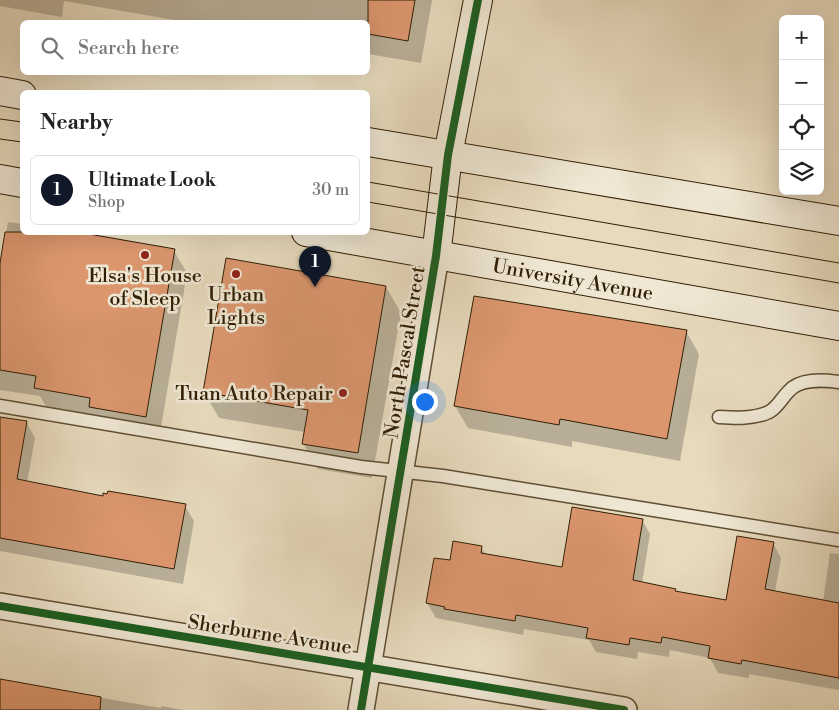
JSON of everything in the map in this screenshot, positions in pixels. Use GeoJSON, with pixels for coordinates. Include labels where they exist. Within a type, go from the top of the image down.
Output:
{"type":"FeatureCollection","features":[{"type":"Feature","properties":{"kind":"main road","name":"North Pascal Street"},"geometry":{"type":"LineString","coordinates":[[436,256],[448,155],[478,0]]}},
{"type":"Feature","properties":{"kind":"main road"},"geometry":{"type":"LineString","coordinates":[[0,91],[20,95]]}},
{"type":"Feature","properties":{"kind":"main road"},"geometry":{"type":"LineString","coordinates":[[370,142],[839,222]]}},
{"type":"Feature","properties":{"kind":"main road"},"geometry":{"type":"LineString","coordinates":[[0,179],[20,183]]}},
{"type":"Feature","properties":{"kind":"main road","name":"University Avenue"},"geometry":{"type":"LineString","coordinates":[[322,235],[839,326]]}},
{"type":"Feature","properties":{"kind":"street","name":"North Pascal Street"},"geometry":{"type":"LineString","coordinates":[[361,710],[436,256]]}},
{"type":"Feature","properties":{"kind":"street","name":"Sherburne Avenue"},"geometry":{"type":"LineString","coordinates":[[0,606],[624,710]]}},
{"type":"Feature","properties":{"kind":"lane"},"geometry":{"type":"LineString","coordinates":[[719,417],[744,418],[767,412],[776,408],[789,390],[801,383],[817,380],[839,382]]}},
{"type":"Feature","properties":{"kind":"lane"},"geometry":{"type":"LineString","coordinates":[[0,406],[361,467],[442,476],[839,540]]}},
{"type":"Feature","properties":{"kind":"building"},"geometry":{"type":"Polygon","coordinates":[[[368,0],[415,0],[408,41],[370,34],[370,20],[368,20],[368,0]]]}},
{"type":"Feature","properties":{"kind":"building"},"geometry":{"type":"Polygon","coordinates":[[[5,232],[20,232],[20,235],[94,235],[175,249],[146,417],[89,407],[90,398],[34,388],[36,376],[0,370],[0,263],[5,232]]]}},
{"type":"Feature","properties":{"kind":"building"},"geometry":{"type":"Polygon","coordinates":[[[226,258],[386,286],[358,453],[302,444],[308,410],[203,392],[226,258]]]}},
{"type":"Feature","properties":{"kind":"building"},"geometry":{"type":"Polygon","coordinates":[[[474,296],[687,330],[667,439],[560,419],[559,425],[454,406],[474,296]]]}},
{"type":"Feature","properties":{"kind":"building"},"geometry":{"type":"Polygon","coordinates":[[[0,417],[27,421],[17,479],[103,496],[103,493],[107,494],[108,491],[186,504],[174,569],[0,538],[0,417]]]}},
{"type":"Feature","properties":{"kind":"building"},"geometry":{"type":"Polygon","coordinates":[[[572,507],[643,519],[633,580],[676,589],[675,591],[726,600],[737,536],[774,542],[765,589],[839,603],[839,678],[742,660],[741,664],[708,658],[710,646],[662,637],[661,643],[630,638],[629,645],[586,638],[588,628],[516,615],[515,621],[444,609],[445,607],[426,603],[434,558],[450,560],[453,541],[482,546],[481,553],[562,567],[572,507]]]}},
{"type":"Feature","properties":{"kind":"building"},"geometry":{"type":"Polygon","coordinates":[[[0,679],[101,697],[100,710],[0,710],[0,679]]]}},
{"type":"Feature","properties":{"kind":"tram line"},"geometry":{"type":"LineString","coordinates":[[0,119],[20,122]]}},
{"type":"Feature","properties":{"kind":"tram line"},"geometry":{"type":"LineString","coordinates":[[0,139],[20,142]]}},
{"type":"Feature","properties":{"kind":"tram line"},"geometry":{"type":"LineString","coordinates":[[370,182],[839,263]]}},
{"type":"Feature","properties":{"kind":"tram line"},"geometry":{"type":"LineString","coordinates":[[370,202],[839,283]]}},
{"type":"Feature","properties":{"kind":"cycle path"},"geometry":{"type":"LineString","coordinates":[[361,710],[436,256],[448,155],[478,0]]}},
{"type":"Feature","properties":{"kind":"cycle path"},"geometry":{"type":"LineString","coordinates":[[0,606],[624,710]]}},
{"type":"Feature","properties":{"kind":"place","name":"Elsa's House of Sleep"},"geometry":{"type":"Point","coordinates":[145,255]}},
{"type":"Feature","properties":{"kind":"place","name":"Urban Lights"},"geometry":{"type":"Point","coordinates":[236,274]}},
{"type":"Feature","properties":{"kind":"place","name":"Ultimate Look"},"geometry":{"type":"Point","coordinates":[315,287]}},
{"type":"Feature","properties":{"kind":"place","name":"Tuan Auto Repair"},"geometry":{"type":"Point","coordinates":[343,393]}}]}
